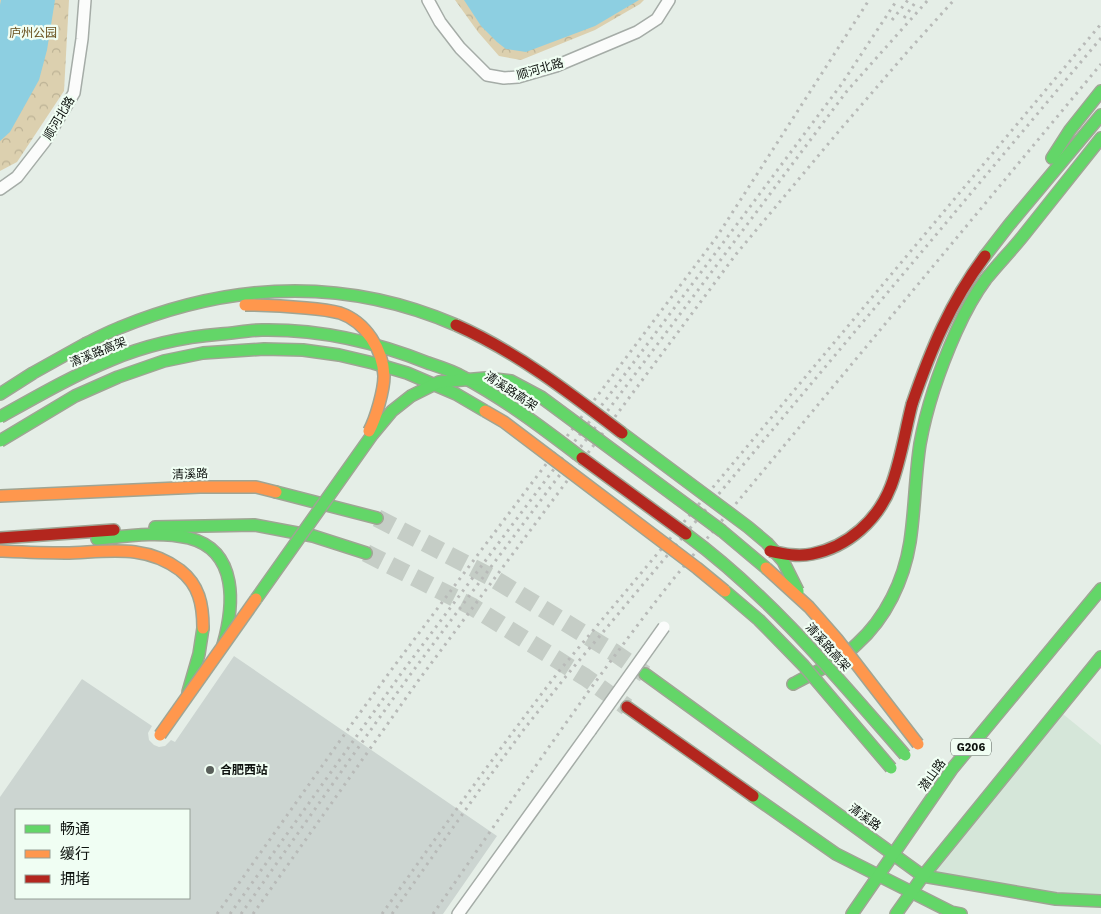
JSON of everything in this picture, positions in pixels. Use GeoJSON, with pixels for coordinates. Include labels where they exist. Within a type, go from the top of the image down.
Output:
{"type":"FeatureCollection","features":[{"type":"Feature","properties":{"kind":"main road"},"geometry":{"type":"LineString","coordinates":[[722,531],[771,552],[791,555],[812,554],[843,543],[873,518],[890,486],[925,363],[954,304],[1070,130],[1101,91]]}},
{"type":"Feature","properties":{"kind":"main road"},"geometry":{"type":"LineString","coordinates":[[998,238],[1101,115]]}},
{"type":"Feature","properties":{"kind":"main road"},"geometry":{"type":"LineString","coordinates":[[793,684],[835,661],[862,640],[878,621],[890,601],[906,562],[910,542],[917,460],[929,405],[940,368],[953,338],[968,307],[986,280],[1101,138]]}},
{"type":"Feature","properties":{"kind":"main road"},"geometry":{"type":"LineString","coordinates":[[1014,247],[1081,181]]}},
{"type":"Feature","properties":{"kind":"main road"},"geometry":{"type":"LineString","coordinates":[[0,394],[85,344],[125,326],[169,311],[227,297],[276,291],[324,291],[394,303],[425,313],[465,329],[499,346],[555,382],[761,538],[783,561],[801,599],[802,617],[796,644],[788,660]]}},
{"type":"Feature","properties":{"kind":"main road"},"geometry":{"type":"LineString","coordinates":[[169,311],[277,305],[327,310],[347,316],[363,328],[375,342],[381,357],[384,375],[382,392],[372,425],[353,462],[160,735],[223,645],[366,443],[392,411],[411,396],[439,382],[486,378],[511,381],[541,397],[722,531],[809,608],[837,639],[918,744]]}},
{"type":"Feature","properties":{"kind":"main road","name":"清溪路高架"},"geometry":{"type":"LineString","coordinates":[[0,417],[66,380],[112,360],[161,343],[198,336],[262,330],[304,332],[343,337],[378,345],[412,356],[462,376],[513,407],[709,551],[773,608],[817,654],[905,755]]}},
{"type":"Feature","properties":{"kind":"main road"},"geometry":{"type":"LineString","coordinates":[[0,441],[75,396],[118,377],[164,361],[203,353],[264,349],[303,350],[339,355],[407,373],[456,394],[504,422],[697,568],[759,620],[798,660],[891,768]]}},
{"type":"Feature","properties":{"kind":"main road","name":"清溪路"},"geometry":{"type":"LineString","coordinates":[[0,496],[200,487],[256,487],[377,518]]}},
{"type":"Feature","properties":{"kind":"main road"},"geometry":{"type":"LineString","coordinates":[[0,538],[146,528],[254,525],[313,536],[366,553]]}},
{"type":"Feature","properties":{"kind":"main road"},"geometry":{"type":"LineString","coordinates":[[0,546],[127,536],[173,535],[192,538],[204,544],[218,555],[227,568],[231,585],[230,612],[223,645]]}},
{"type":"Feature","properties":{"kind":"main road"},"geometry":{"type":"LineString","coordinates":[[0,551],[56,554],[127,550],[145,553],[174,565],[186,575],[195,587],[201,601],[203,614],[201,643],[187,697]]}},
{"type":"Feature","properties":{"kind":"main road","name":"潜山路"},"geometry":{"type":"LineString","coordinates":[[852,914],[952,769],[1101,588]]}},
{"type":"Feature","properties":{"kind":"main road"},"geometry":{"type":"LineString","coordinates":[[896,914],[923,876],[1101,657]]}},
{"type":"Feature","properties":{"kind":"main road","name":"清溪路"},"geometry":{"type":"LineString","coordinates":[[645,674],[923,876],[1056,899],[1101,901]]}},
{"type":"Feature","properties":{"kind":"main road"},"geometry":{"type":"LineString","coordinates":[[627,707],[836,854],[951,912],[961,914]]}},
{"type":"Feature","properties":{"kind":"street","name":"顺河北路"},"geometry":{"type":"LineString","coordinates":[[0,188],[17,176],[45,141],[74,94],[82,39],[85,0]]}},
{"type":"Feature","properties":{"kind":"street","name":"顺河北路"},"geometry":{"type":"LineString","coordinates":[[428,0],[440,22],[460,48],[487,74],[504,78],[518,77],[556,66],[637,32],[657,19],[669,0]]}},
{"type":"Feature","properties":{"kind":"street"},"geometry":{"type":"LineString","coordinates":[[458,914],[664,627]]}},
{"type":"Feature","properties":{"kind":"shaded area"},"geometry":{"type":"Polygon","coordinates":[[[1058,710],[1101,745],[1101,901],[923,876],[1058,710]]]}},
{"type":"Feature","properties":{"kind":"green space","name":"庐州公园"},"geometry":{"type":"Polygon","coordinates":[[[0,0],[69,0],[64,91],[17,162],[0,171],[0,0]]]}},
{"type":"Feature","properties":{"kind":"green space"},"geometry":{"type":"Polygon","coordinates":[[[455,0],[644,0],[595,30],[521,60],[499,56],[478,32],[455,0]]]}},
{"type":"Feature","properties":{"kind":"water"},"geometry":{"type":"Polygon","coordinates":[[[1,0],[55,0],[47,50],[39,80],[10,132],[0,141],[0,5],[1,0]]]}},
{"type":"Feature","properties":{"kind":"water"},"geometry":{"type":"Polygon","coordinates":[[[464,0],[639,0],[595,26],[526,52],[506,49],[497,42],[481,26],[464,0]]]}},
{"type":"Feature","properties":{"kind":"building","name":"合肥西站"},"geometry":{"type":"Polygon","coordinates":[[[234,656],[497,836],[443,914],[0,914],[0,797],[82,679],[152,726],[148,733],[149,740],[154,745],[159,747],[165,746],[171,740],[175,742],[234,656]]]}},
{"type":"Feature","properties":{"kind":"tunnel"},"geometry":{"type":"LineString","coordinates":[[377,518],[491,577],[615,653],[645,674]]}},
{"type":"Feature","properties":{"kind":"tunnel"},"geometry":{"type":"LineString","coordinates":[[366,553],[471,606],[585,677],[627,707]]}},
{"type":"Feature","properties":{"kind":"railway"},"geometry":{"type":"LineString","coordinates":[[217,914],[395,665],[716,238],[869,0]]}},
{"type":"Feature","properties":{"kind":"railway"},"geometry":{"type":"LineString","coordinates":[[230,914],[403,671],[841,85],[897,0]]}},
{"type":"Feature","properties":{"kind":"railway"},"geometry":{"type":"LineString","coordinates":[[892,20],[908,0]]}},
{"type":"Feature","properties":{"kind":"railway"},"geometry":{"type":"LineString","coordinates":[[904,18],[917,0]]}},
{"type":"Feature","properties":{"kind":"railway"},"geometry":{"type":"LineString","coordinates":[[241,914],[410,675],[847,91],[928,0]]}},
{"type":"Feature","properties":{"kind":"railway"},"geometry":{"type":"LineString","coordinates":[[253,914],[418,681],[737,253],[839,131],[954,0]]}},
{"type":"Feature","properties":{"kind":"railway"},"geometry":{"type":"LineString","coordinates":[[382,914],[447,822],[560,670],[1101,24]]}},
{"type":"Feature","properties":{"kind":"railway"},"geometry":{"type":"LineString","coordinates":[[392,914],[481,788],[567,675],[1101,38]]}},
{"type":"Feature","properties":{"kind":"railway"},"geometry":{"type":"LineString","coordinates":[[433,914],[581,701],[675,577],[1101,64]]}},
{"type":"Feature","properties":{"kind":"traffic: fast"},"geometry":{"type":"LineString","coordinates":[[1052,158],[1070,130],[1101,91]]}},
{"type":"Feature","properties":{"kind":"traffic: fast"},"geometry":{"type":"LineString","coordinates":[[985,256],[1101,115]]}},
{"type":"Feature","properties":{"kind":"traffic: fast"},"geometry":{"type":"LineString","coordinates":[[793,684],[850,650],[867,634],[885,610],[898,584],[910,542],[918,456],[926,415],[939,373],[959,325],[973,298],[986,279],[1101,138]]}},
{"type":"Feature","properties":{"kind":"traffic: fast"},"geometry":{"type":"LineString","coordinates":[[85,344],[115,330],[161,313],[203,301],[246,294],[288,291],[330,293],[372,299],[414,309],[456,325]]}},
{"type":"Feature","properties":{"kind":"traffic: fast"},"geometry":{"type":"LineString","coordinates":[[0,417],[82,373],[138,350],[165,342],[193,337],[252,330],[283,330],[326,334],[368,343],[451,371],[510,405],[582,458]]}},
{"type":"Feature","properties":{"kind":"traffic: fast"},"geometry":{"type":"LineString","coordinates":[[0,394],[85,344]]}},
{"type":"Feature","properties":{"kind":"traffic: fast"},"geometry":{"type":"LineString","coordinates":[[0,441],[75,396],[118,377],[164,361],[203,353],[264,349],[303,350],[339,355],[373,363],[407,373],[456,394],[485,411]]}},
{"type":"Feature","properties":{"kind":"traffic: fast"},"geometry":{"type":"LineString","coordinates":[[256,599],[372,435],[392,411],[411,396],[439,382],[486,378],[511,381],[541,397],[722,531],[766,568]]}},
{"type":"Feature","properties":{"kind":"traffic: fast"},"geometry":{"type":"LineString","coordinates":[[622,433],[767,543],[783,561],[798,591]]}},
{"type":"Feature","properties":{"kind":"traffic: fast"},"geometry":{"type":"LineString","coordinates":[[276,492],[377,518]]}},
{"type":"Feature","properties":{"kind":"traffic: fast"},"geometry":{"type":"LineString","coordinates":[[155,527],[254,525],[313,536],[366,553]]}},
{"type":"Feature","properties":{"kind":"traffic: fast"},"geometry":{"type":"LineString","coordinates":[[686,534],[746,584],[802,639],[905,755]]}},
{"type":"Feature","properties":{"kind":"traffic: fast"},"geometry":{"type":"LineString","coordinates":[[97,539],[143,535],[178,536],[189,538],[205,545],[217,555],[225,567],[229,582],[229,614],[223,645]]}},
{"type":"Feature","properties":{"kind":"traffic: fast"},"geometry":{"type":"LineString","coordinates":[[852,914],[952,769],[1101,589]]}},
{"type":"Feature","properties":{"kind":"traffic: fast"},"geometry":{"type":"LineString","coordinates":[[725,591],[759,620],[804,666],[891,768]]}},
{"type":"Feature","properties":{"kind":"traffic: fast"},"geometry":{"type":"LineString","coordinates":[[188,692],[199,654],[203,628]]}},
{"type":"Feature","properties":{"kind":"traffic: fast"},"geometry":{"type":"LineString","coordinates":[[896,914],[923,876],[1101,657]]}},
{"type":"Feature","properties":{"kind":"traffic: fast"},"geometry":{"type":"LineString","coordinates":[[645,674],[923,876],[1056,899],[1101,901]]}},
{"type":"Feature","properties":{"kind":"traffic: fast"},"geometry":{"type":"LineString","coordinates":[[753,796],[836,854],[951,912],[961,914]]}},
{"type":"Feature","properties":{"kind":"traffic: slow"},"geometry":{"type":"LineString","coordinates":[[245,305],[268,305],[332,311],[349,317],[365,330],[380,356],[384,376],[379,404],[369,431]]}},
{"type":"Feature","properties":{"kind":"traffic: slow"},"geometry":{"type":"LineString","coordinates":[[485,411],[504,422],[725,591]]}},
{"type":"Feature","properties":{"kind":"traffic: slow"},"geometry":{"type":"LineString","coordinates":[[0,496],[200,487],[256,487],[276,492]]}},
{"type":"Feature","properties":{"kind":"traffic: slow"},"geometry":{"type":"LineString","coordinates":[[0,551],[41,553],[124,551],[139,552],[153,556],[166,561],[180,570],[192,582],[201,603],[203,628]]}},
{"type":"Feature","properties":{"kind":"traffic: slow"},"geometry":{"type":"LineString","coordinates":[[766,568],[809,607],[837,639],[918,744]]}},
{"type":"Feature","properties":{"kind":"traffic: slow"},"geometry":{"type":"LineString","coordinates":[[160,735],[256,599]]}},
{"type":"Feature","properties":{"kind":"traffic: jam"},"geometry":{"type":"LineString","coordinates":[[912,404],[942,327],[962,291],[985,256]]}},
{"type":"Feature","properties":{"kind":"traffic: jam"},"geometry":{"type":"LineString","coordinates":[[456,325],[522,360],[563,388],[622,433]]}},
{"type":"Feature","properties":{"kind":"traffic: jam"},"geometry":{"type":"LineString","coordinates":[[770,551],[786,554],[812,554],[838,545],[870,521],[891,486],[912,404]]}},
{"type":"Feature","properties":{"kind":"traffic: jam"},"geometry":{"type":"LineString","coordinates":[[582,458],[686,534]]}},
{"type":"Feature","properties":{"kind":"traffic: jam"},"geometry":{"type":"LineString","coordinates":[[0,538],[114,530]]}},
{"type":"Feature","properties":{"kind":"traffic: jam"},"geometry":{"type":"LineString","coordinates":[[627,707],[753,796]]}},
{"type":"Feature","properties":{"kind":"place","name":"合肥西站"},"geometry":{"type":"Point","coordinates":[210,770]}}]}
